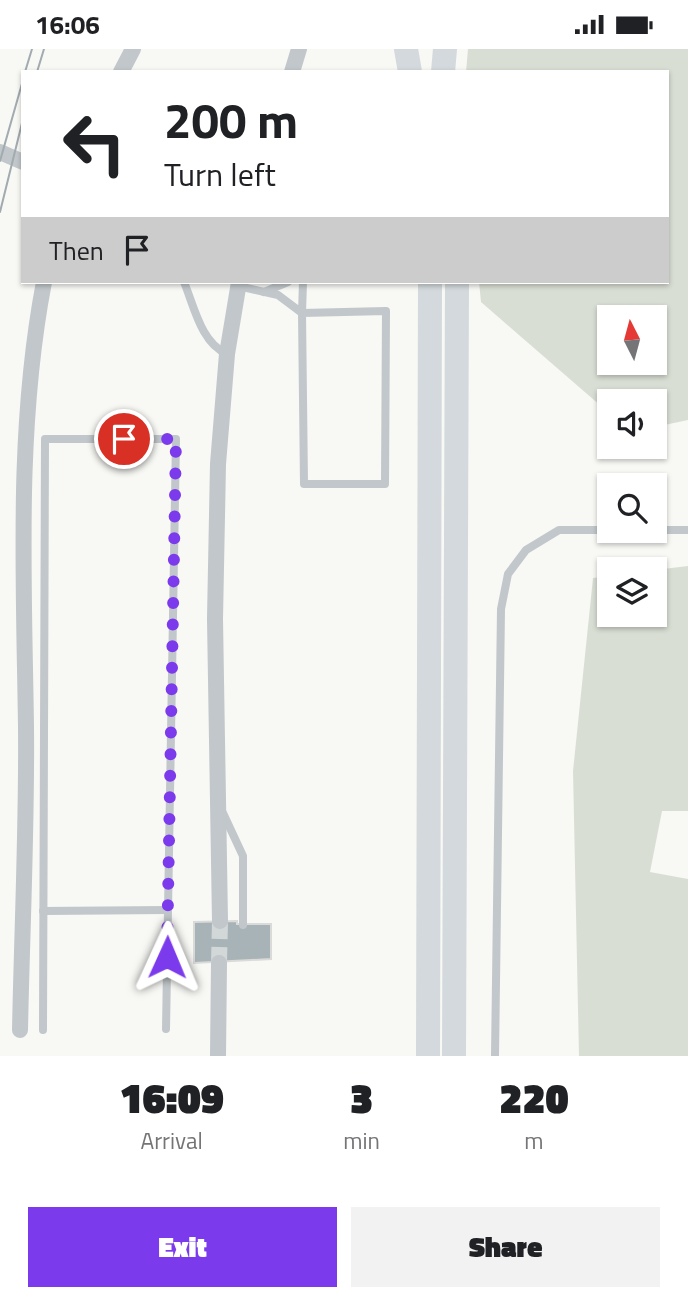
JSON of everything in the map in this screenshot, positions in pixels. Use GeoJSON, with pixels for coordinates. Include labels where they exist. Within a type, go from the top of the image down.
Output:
{"type":"FeatureCollection","features":[{"type":"Feature","properties":{"kind":"main road"},"geometry":{"type":"LineString","coordinates":[[406,49],[410,70]]}},
{"type":"Feature","properties":{"kind":"main road"},"geometry":{"type":"LineString","coordinates":[[428,1056],[430,284]]}},
{"type":"Feature","properties":{"kind":"main road"},"geometry":{"type":"LineString","coordinates":[[454,1056],[457,284]]}},
{"type":"Feature","properties":{"kind":"street"},"geometry":{"type":"LineString","coordinates":[[122,70],[134,49]]}},
{"type":"Feature","properties":{"kind":"street"},"geometry":{"type":"LineString","coordinates":[[293,70],[299,49]]}},
{"type":"Feature","properties":{"kind":"street"},"geometry":{"type":"LineString","coordinates":[[0,152],[21,161]]}},
{"type":"Feature","properties":{"kind":"street"},"geometry":{"type":"LineString","coordinates":[[20,1030],[26,744],[25,443],[30,368],[44,284]]}},
{"type":"Feature","properties":{"kind":"street"},"geometry":{"type":"LineString","coordinates":[[220,922],[215,619],[218,464],[227,354],[238,284]]}},
{"type":"Feature","properties":{"kind":"street"},"geometry":{"type":"LineString","coordinates":[[218,1056],[219,963]]}},
{"type":"Feature","properties":{"kind":"lane"},"geometry":{"type":"LineString","coordinates":[[185,284],[206,337],[219,351],[227,354]]}},
{"type":"Feature","properties":{"kind":"lane"},"geometry":{"type":"LineString","coordinates":[[238,284],[278,295],[302,313],[386,311],[385,484],[304,484],[302,313],[303,284]]}},
{"type":"Feature","properties":{"kind":"lane"},"geometry":{"type":"LineString","coordinates":[[264,292],[283,284]]}},
{"type":"Feature","properties":{"kind":"lane"},"geometry":{"type":"LineString","coordinates":[[43,1030],[45,439],[176,439],[166,1030]]}},
{"type":"Feature","properties":{"kind":"lane"},"geometry":{"type":"LineString","coordinates":[[495,1056],[501,609],[508,574],[526,550],[559,530],[688,530]]}},
{"type":"Feature","properties":{"kind":"lane"},"geometry":{"type":"LineString","coordinates":[[218,804],[243,856],[243,925]]}},
{"type":"Feature","properties":{"kind":"lane"},"geometry":{"type":"LineString","coordinates":[[43,911],[168,909]]}},
{"type":"Feature","properties":{"kind":"shaded area"},"geometry":{"type":"Polygon","coordinates":[[[468,49],[688,49],[688,420],[667,424],[667,389],[597,389],[597,403],[481,302],[479,284],[669,284],[669,70],[466,70],[468,49]]]}},
{"type":"Feature","properties":{"kind":"shaded area"},"geometry":{"type":"Polygon","coordinates":[[[688,566],[688,811],[662,811],[650,872],[688,879],[688,1056],[579,1056],[573,771],[593,578],[597,578],[597,627],[667,627],[667,569],[688,566]]]}},
{"type":"Feature","properties":{"kind":"building"},"geometry":{"type":"Polygon","coordinates":[[[237,921],[237,924],[271,924],[271,959],[194,963],[194,922],[237,921]]]}},
{"type":"Feature","properties":{"kind":"tunnel"},"geometry":{"type":"LineString","coordinates":[[219,963],[220,921]]}},
{"type":"Feature","properties":{"kind":"tram line"},"geometry":{"type":"LineString","coordinates":[[26,70],[32,49]]}},
{"type":"Feature","properties":{"kind":"tram line"},"geometry":{"type":"LineString","coordinates":[[38,70],[44,49]]}},
{"type":"Feature","properties":{"kind":"tram line"},"geometry":{"type":"LineString","coordinates":[[0,161],[21,87]]}},
{"type":"Feature","properties":{"kind":"tram line"},"geometry":{"type":"LineString","coordinates":[[0,212],[21,127]]}},
{"type":"Feature","properties":{"kind":"route"},"geometry":{"type":"LineString","coordinates":[[124,439],[176,439],[167,957]]}}]}
